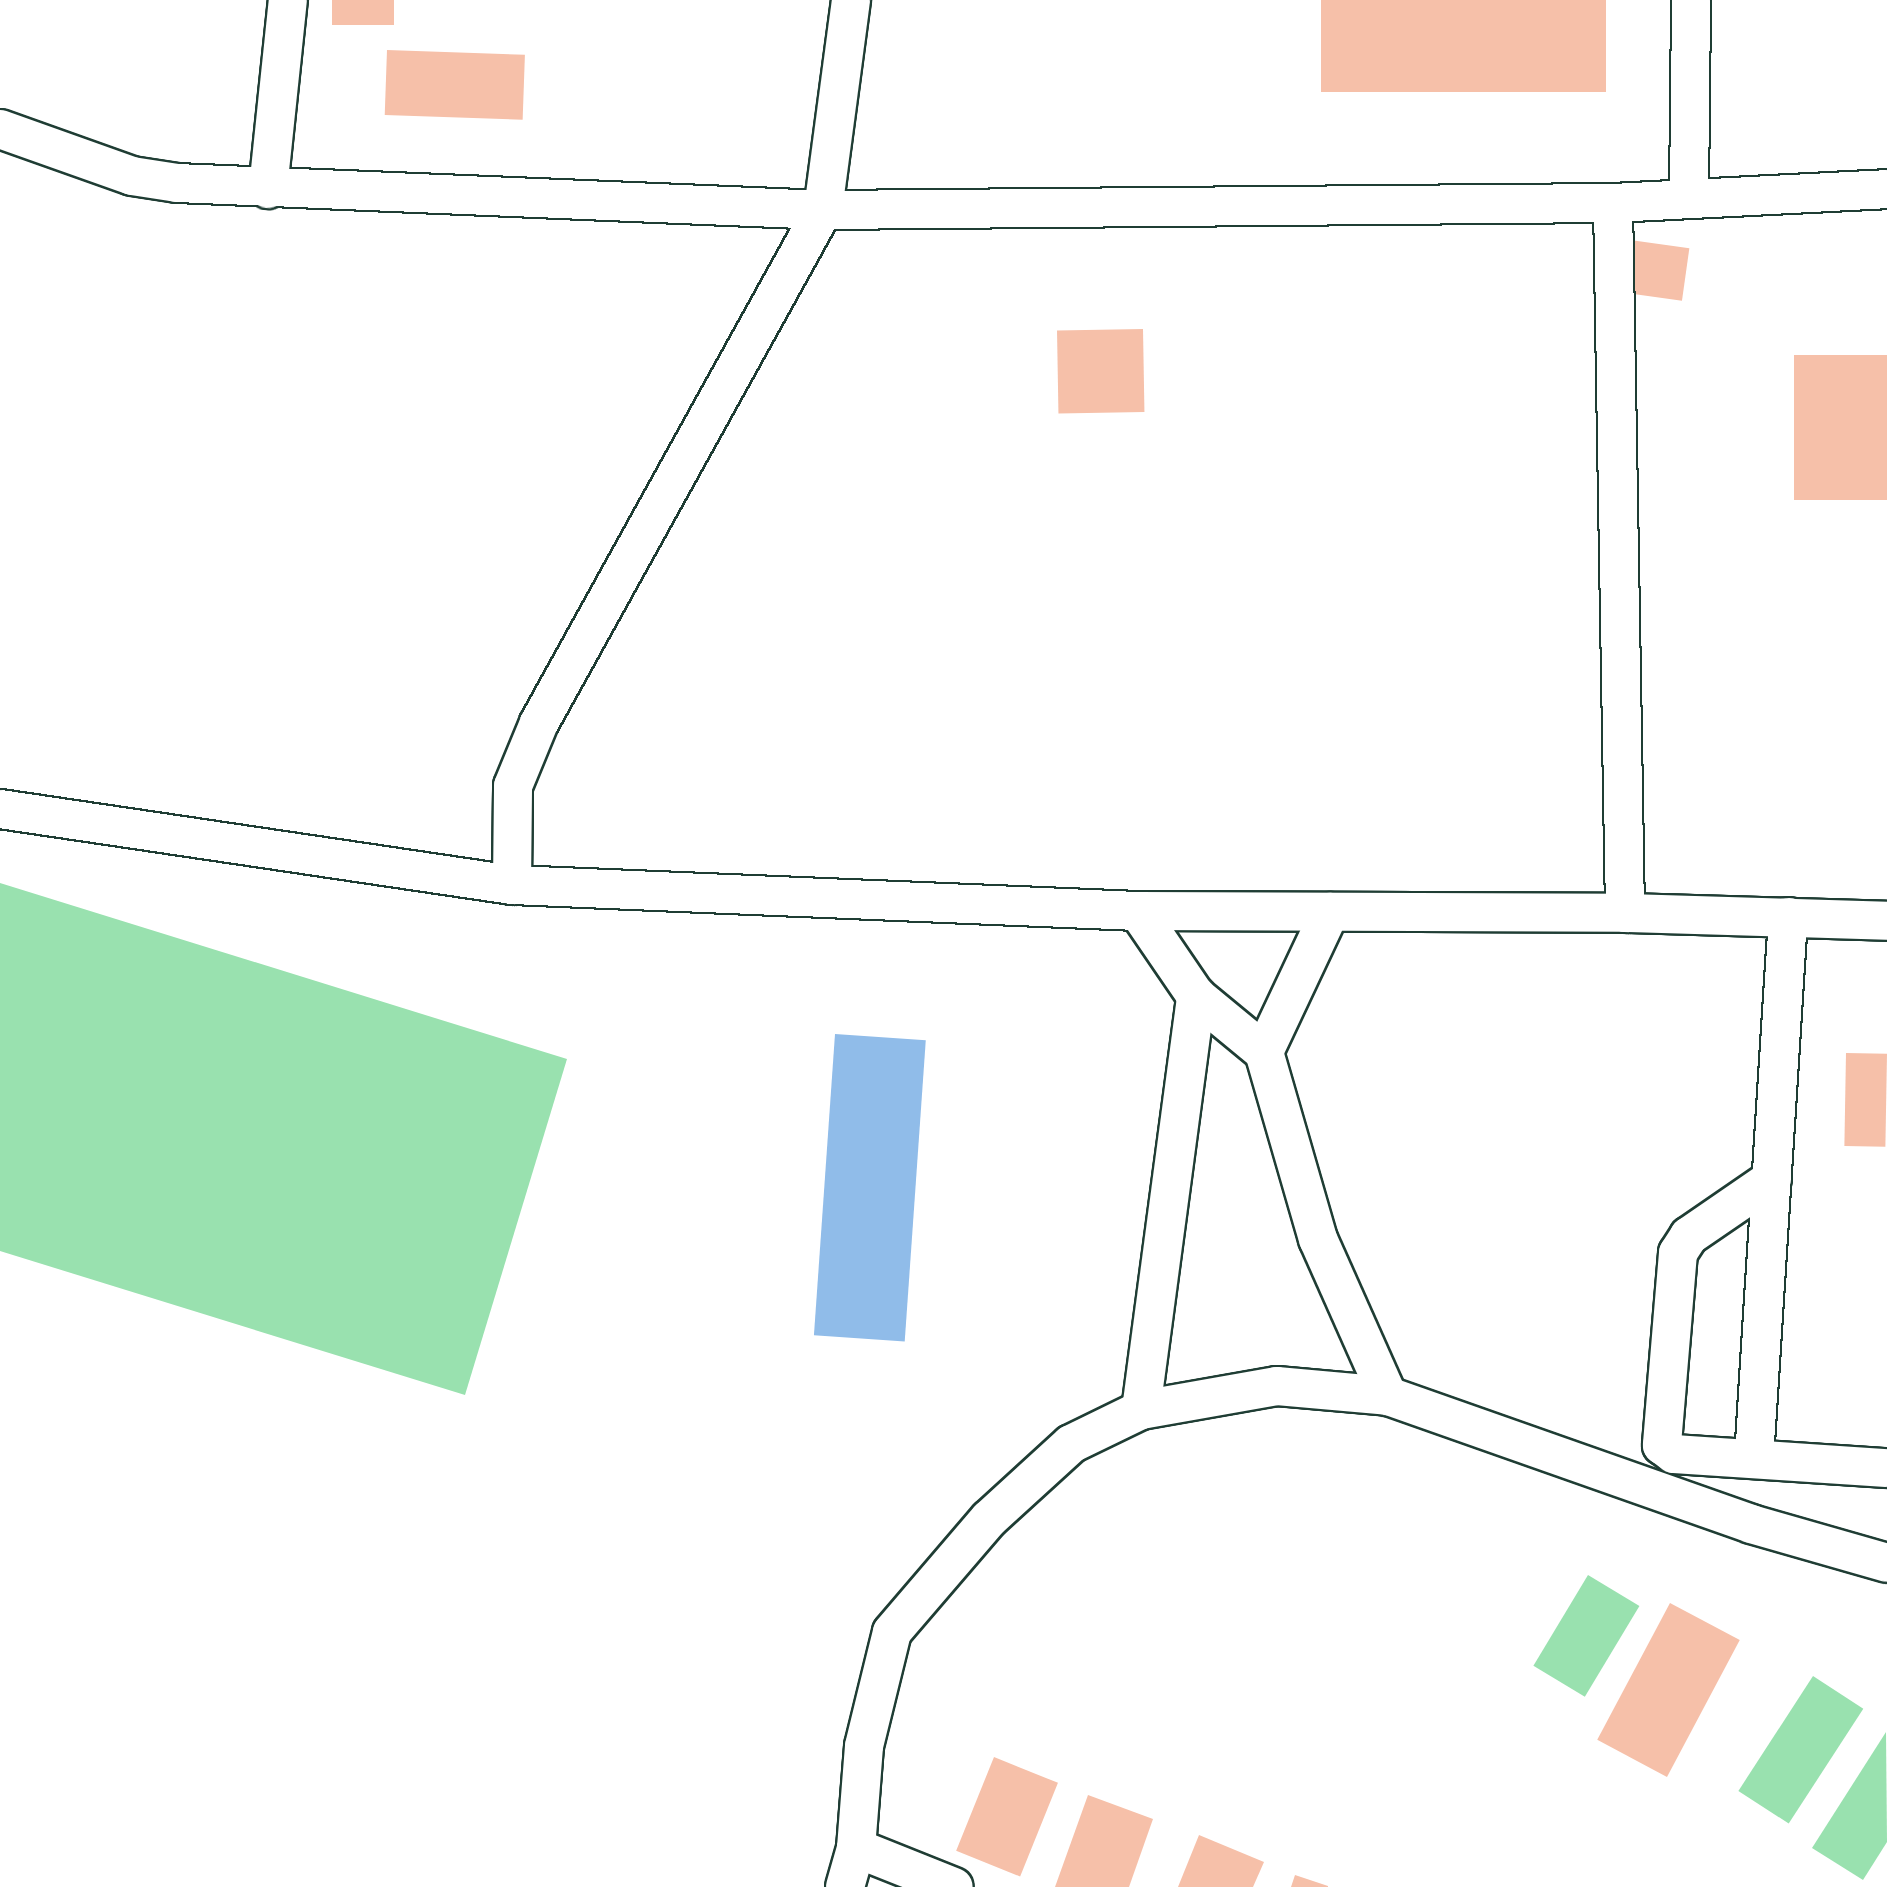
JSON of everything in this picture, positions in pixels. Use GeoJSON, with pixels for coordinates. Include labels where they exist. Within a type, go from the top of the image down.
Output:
{"type":"FeatureCollection","features":[{"type":"Feature","properties":{"kind":"street"},"geometry":{"type":"LineString","coordinates":[[268,189],[288,0]]}},
{"type":"Feature","properties":{"kind":"street"},"geometry":{"type":"LineString","coordinates":[[512,885],[513,786],[539,723],[823,210],[851,0]]}},
{"type":"Feature","properties":{"kind":"street"},"geometry":{"type":"LineString","coordinates":[[1689,196],[1691,0]]}},
{"type":"Feature","properties":{"kind":"street"},"geometry":{"type":"LineString","coordinates":[[0,129],[132,176],[268,189],[823,210],[1613,203],[1689,196],[1887,189]]}},
{"type":"Feature","properties":{"kind":"street"},"geometry":{"type":"LineString","coordinates":[[1613,203],[1625,913]]}},
{"type":"Feature","properties":{"kind":"street"},"geometry":{"type":"LineString","coordinates":[[0,809],[512,885],[1138,911],[1625,913],[1887,921]]}},
{"type":"Feature","properties":{"kind":"street"},"geometry":{"type":"LineString","coordinates":[[1138,911],[1196,996],[1264,1052],[1318,1239],[1388,1396]]}},
{"type":"Feature","properties":{"kind":"street"},"geometry":{"type":"LineString","coordinates":[[1264,1052],[1330,912]]}},
{"type":"Feature","properties":{"kind":"street"},"geometry":{"type":"LineString","coordinates":[[1754,1458],[1788,917]]}},
{"type":"Feature","properties":{"kind":"street"},"geometry":{"type":"LineString","coordinates":[[1141,1410],[1196,996]]}},
{"type":"Feature","properties":{"kind":"street"},"geometry":{"type":"LineString","coordinates":[[1772,1179],[1689,1236],[1678,1253],[1662,1445],[1674,1454],[1887,1468]]}},
{"type":"Feature","properties":{"kind":"street"},"geometry":{"type":"LineString","coordinates":[[845,1887],[856,1848],[864,1746],[892,1632],[989,1519],[1071,1444],[1141,1410],[1277,1386],[1388,1396],[1751,1524],[1887,1563]]}},
{"type":"Feature","properties":{"kind":"street"},"geometry":{"type":"LineString","coordinates":[[856,1848],[954,1887]]}},
{"type":"Feature","properties":{"kind":"green space"},"geometry":{"type":"Polygon","coordinates":[[[0,883],[567,1059],[465,1395],[0,1251],[0,883]]]}},
{"type":"Feature","properties":{"kind":"green space"},"geometry":{"type":"Polygon","coordinates":[[[1588,1575],[1639,1606],[1585,1697],[1533,1666],[1588,1575]]]}},
{"type":"Feature","properties":{"kind":"green space"},"geometry":{"type":"Polygon","coordinates":[[[1813,1676],[1863,1709],[1789,1824],[1738,1791],[1813,1676]]]}},
{"type":"Feature","properties":{"kind":"green space"},"geometry":{"type":"Polygon","coordinates":[[[1886,1732],[1887,1842],[1863,1880],[1812,1848],[1886,1732]]]}},
{"type":"Feature","properties":{"kind":"water"},"geometry":{"type":"Polygon","coordinates":[[[835,1034],[926,1040],[905,1342],[814,1335],[835,1034]]]}},
{"type":"Feature","properties":{"kind":"building"},"geometry":{"type":"Polygon","coordinates":[[[332,0],[394,0],[394,25],[332,25],[332,0]]]}},
{"type":"Feature","properties":{"kind":"building"},"geometry":{"type":"Polygon","coordinates":[[[1321,0],[1606,0],[1606,92],[1321,92],[1321,0]]]}},
{"type":"Feature","properties":{"kind":"building"},"geometry":{"type":"Polygon","coordinates":[[[387,50],[525,55],[523,120],[385,115],[387,50]]]}},
{"type":"Feature","properties":{"kind":"building"},"geometry":{"type":"Polygon","coordinates":[[[1623,239],[1689,248],[1682,301],[1616,291],[1623,239]]]}},
{"type":"Feature","properties":{"kind":"building"},"geometry":{"type":"Polygon","coordinates":[[[1143,329],[1144,412],[1058,413],[1057,331],[1143,329]]]}},
{"type":"Feature","properties":{"kind":"building"},"geometry":{"type":"Polygon","coordinates":[[[1794,355],[1887,355],[1887,500],[1794,500],[1794,355]]]}},
{"type":"Feature","properties":{"kind":"building"},"geometry":{"type":"Polygon","coordinates":[[[1846,1053],[1887,1054],[1885,1147],[1844,1146],[1846,1053]]]}},
{"type":"Feature","properties":{"kind":"building"},"geometry":{"type":"Polygon","coordinates":[[[1670,1603],[1740,1640],[1667,1777],[1597,1740],[1670,1603]]]}},
{"type":"Feature","properties":{"kind":"building"},"geometry":{"type":"Polygon","coordinates":[[[994,1757],[1058,1783],[1020,1876],[956,1851],[994,1757]]]}},
{"type":"Feature","properties":{"kind":"building"},"geometry":{"type":"Polygon","coordinates":[[[1088,1795],[1153,1819],[1129,1887],[1055,1887],[1088,1795]]]}},
{"type":"Feature","properties":{"kind":"building"},"geometry":{"type":"Polygon","coordinates":[[[1199,1835],[1264,1862],[1253,1887],[1178,1887],[1199,1835]]]}},
{"type":"Feature","properties":{"kind":"building"},"geometry":{"type":"Polygon","coordinates":[[[1295,1875],[1328,1886],[1328,1887],[1291,1887],[1295,1875]]]}}]}
